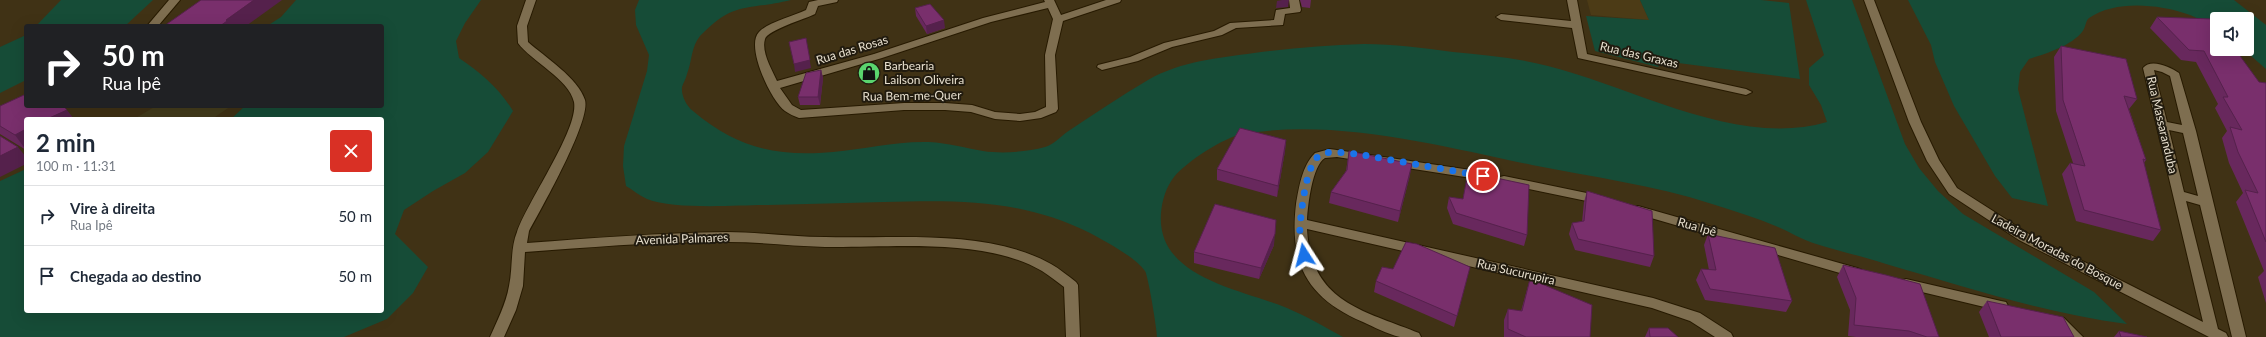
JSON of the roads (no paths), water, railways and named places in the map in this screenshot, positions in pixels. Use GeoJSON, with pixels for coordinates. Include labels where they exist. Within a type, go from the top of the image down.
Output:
{"type":"FeatureCollection","features":[{"type":"Feature","properties":{"kind":"street"},"geometry":{"type":"LineString","coordinates":[[154,24],[175,0]]}},
{"type":"Feature","properties":{"kind":"street"},"geometry":{"type":"LineString","coordinates":[[497,337],[510,310],[516,286],[518,248],[523,230],[546,183],[564,151],[580,111],[578,100],[566,80],[523,43],[520,35],[522,22],[532,0]]}},
{"type":"Feature","properties":{"kind":"street"},"geometry":{"type":"LineString","coordinates":[[773,86],[757,44],[760,36],[767,29],[811,12],[813,4],[834,0]]}},
{"type":"Feature","properties":{"kind":"street"},"geometry":{"type":"LineString","coordinates":[[1049,2],[1058,19],[1116,0]]}},
{"type":"Feature","properties":{"kind":"street"},"geometry":{"type":"LineString","coordinates":[[1102,68],[1168,45],[1218,33],[1234,25],[1279,23],[1280,12],[1296,10],[1294,0]]}},
{"type":"Feature","properties":{"kind":"street","name":"Rua das Graxas"},"geometry":{"type":"LineString","coordinates":[[1572,0],[1575,24],[1582,56],[1746,92]]}},
{"type":"Feature","properties":{"kind":"street","name":"Ladeira Moradas do Bosque"},"geometry":{"type":"LineString","coordinates":[[1869,0],[1915,122],[1933,161],[1954,191],[1986,214],[2024,237],[2216,335]]}},
{"type":"Feature","properties":{"kind":"street","name":"Rua das Rosas"},"geometry":{"type":"LineString","coordinates":[[773,86],[871,58],[987,20],[1049,2]]}},
{"type":"Feature","properties":{"kind":"street"},"geometry":{"type":"LineString","coordinates":[[1501,17],[1575,24]]}},
{"type":"Feature","properties":{"kind":"street","name":"Rua Bem-me-Quer"},"geometry":{"type":"LineString","coordinates":[[773,86],[788,108],[799,114],[882,107],[942,106],[967,108],[1000,117],[1040,115],[1052,109],[1052,74],[1050,56],[1058,19]]}},
{"type":"Feature","properties":{"kind":"street","name":"Rua Massaranduba"},"geometry":{"type":"LineString","coordinates":[[2216,335],[2178,194],[2148,68],[2152,67],[2169,70],[2175,75],[2190,131],[2239,337]]}},
{"type":"Feature","properties":{"kind":"street"},"geometry":{"type":"LineString","coordinates":[[2162,125],[2190,131]]}},
{"type":"Feature","properties":{"kind":"street"},"geometry":{"type":"LineString","coordinates":[[1414,337],[1351,311],[1328,297],[1312,278],[1304,255],[1300,223],[1312,164],[1320,155],[1336,153],[1357,154],[1455,170],[1610,202]]}},
{"type":"Feature","properties":{"kind":"street"},"geometry":{"type":"LineString","coordinates":[[2178,194],[2206,202]]}},
{"type":"Feature","properties":{"kind":"street","name":"Rua Ipê"},"geometry":{"type":"LineString","coordinates":[[1626,206],[1870,276]]}},
{"type":"Feature","properties":{"kind":"street","name":"Rua Sucurupira"},"geometry":{"type":"LineString","coordinates":[[1300,223],[1653,303],[1695,317],[1726,337]]}},
{"type":"Feature","properties":{"kind":"street","name":"Avenida Palmares"},"geometry":{"type":"LineString","coordinates":[[518,248],[726,237],[967,245],[1010,252],[1052,269],[1062,277],[1071,285],[1074,337]]}},
{"type":"Feature","properties":{"kind":"street"},"geometry":{"type":"LineString","coordinates":[[1892,281],[2013,308]]}},
{"type":"Feature","properties":{"kind":"street"},"geometry":{"type":"LineString","coordinates":[[2049,318],[2058,320],[2076,337]]}},
{"type":"Feature","properties":{"kind":"place","name":"Barbearia Lailson Oliveira"},"geometry":{"type":"Point","coordinates":[869,73]}}]}
